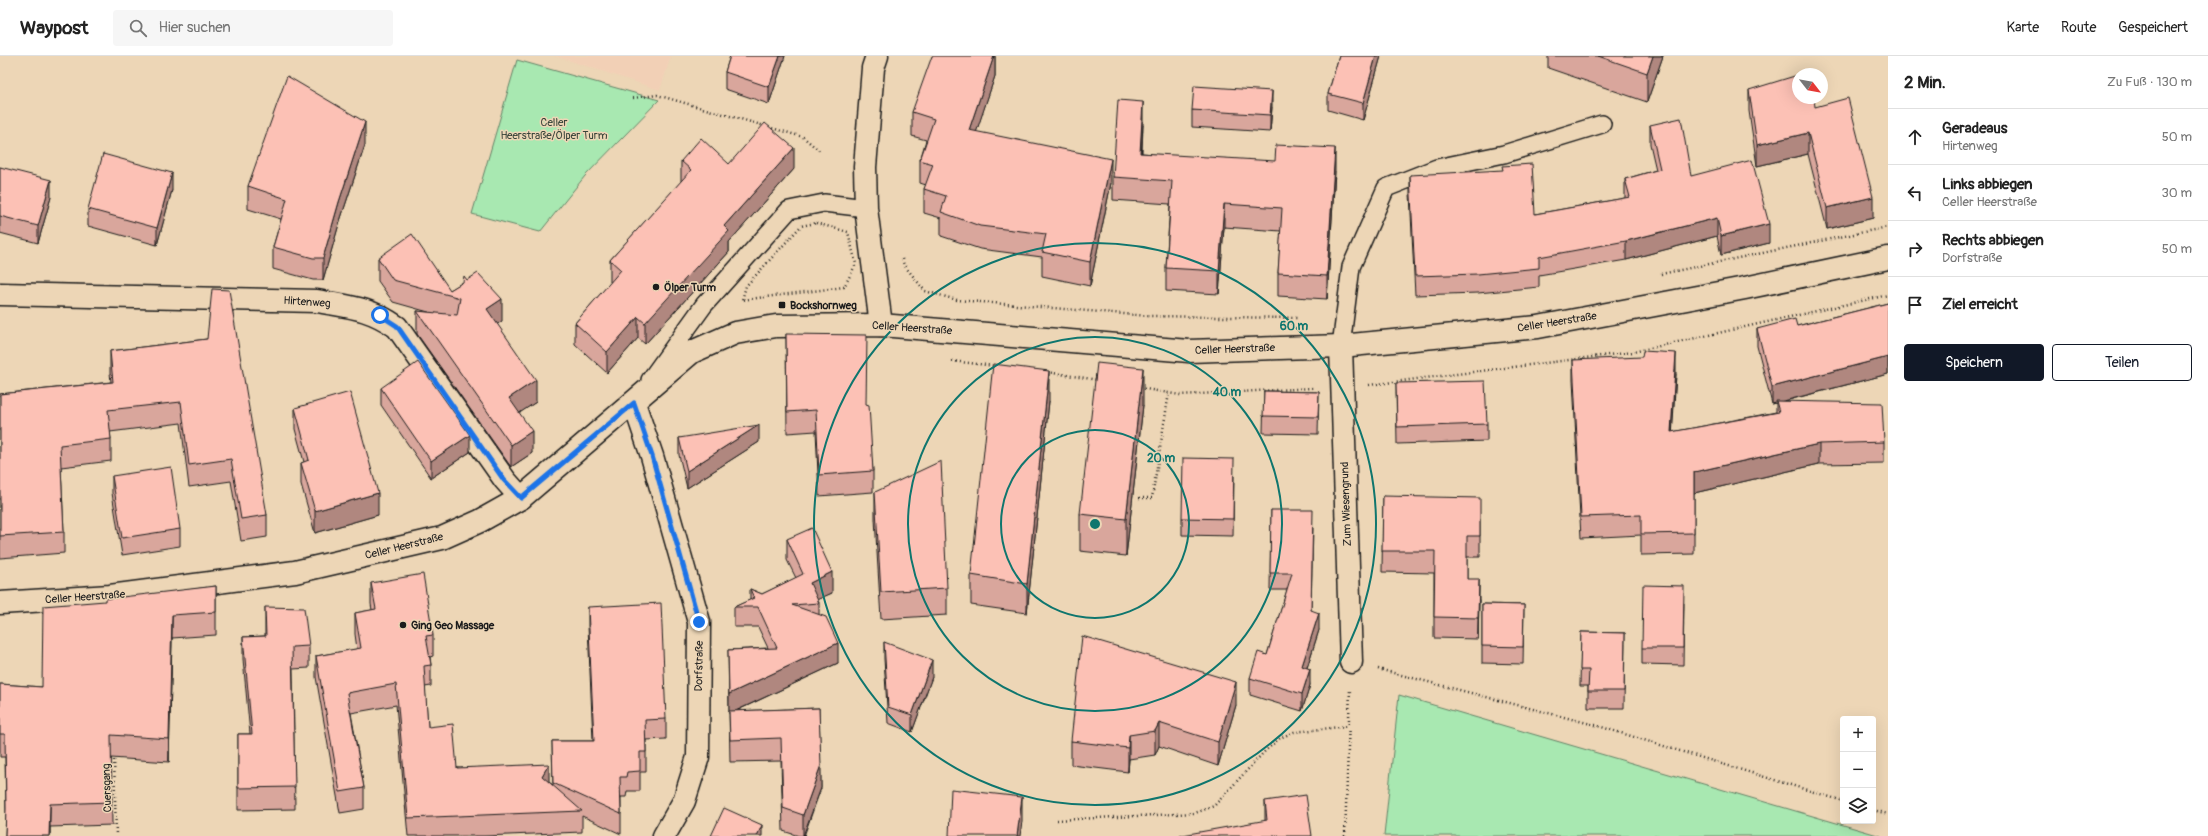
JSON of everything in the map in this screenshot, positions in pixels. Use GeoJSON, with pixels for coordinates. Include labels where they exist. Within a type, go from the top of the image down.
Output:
{"type":"FeatureCollection","features":[{"type":"Feature","properties":{"kind":"main road"},"geometry":{"type":"LineString","coordinates":[[877,56],[873,68],[865,167],[866,208],[881,325]]}},
{"type":"Feature","properties":{"kind":"main road","name":"Celler Heerstraße"},"geometry":{"type":"LineString","coordinates":[[0,603],[110,596],[295,572],[442,538],[521,498],[692,352],[735,333],[776,326],[881,325],[1189,351],[1341,346],[1538,326],[1745,288],[1888,258]]}},
{"type":"Feature","properties":{"kind":"main road","name":"Hirtenweg"},"geometry":{"type":"LineString","coordinates":[[0,294],[317,301],[366,309],[380,315],[397,326],[504,480],[521,498]]}},
{"type":"Feature","properties":{"kind":"main road","name":"Zum Wiesengrund"},"geometry":{"type":"LineString","coordinates":[[1341,346],[1351,662]]}},
{"type":"Feature","properties":{"kind":"main road","name":"Dorfstraße"},"geometry":{"type":"LineString","coordinates":[[634,403],[652,456],[699,622],[698,758],[684,801],[664,836]]}},
{"type":"Feature","properties":{"kind":"lane"},"geometry":{"type":"LineString","coordinates":[[1341,346],[1351,267],[1386,188],[1437,168],[1504,154],[1602,124]]}},
{"type":"Feature","properties":{"kind":"lane"},"geometry":{"type":"LineString","coordinates":[[634,403],[704,305],[790,210],[824,202],[866,208]]}},
{"type":"Feature","properties":{"kind":"path"},"geometry":{"type":"LineString","coordinates":[[633,98],[657,95],[803,137],[821,152]]}},
{"type":"Feature","properties":{"kind":"path"},"geometry":{"type":"LineString","coordinates":[[816,223],[848,232],[856,264],[844,287],[742,300],[746,286],[801,226],[816,223]]}},
{"type":"Feature","properties":{"kind":"path"},"geometry":{"type":"LineString","coordinates":[[1654,275],[1888,227]]}},
{"type":"Feature","properties":{"kind":"path"},"geometry":{"type":"LineString","coordinates":[[902,258],[904,265],[925,291],[957,300],[1148,316],[1320,318],[1344,316]]}},
{"type":"Feature","properties":{"kind":"path"},"geometry":{"type":"LineString","coordinates":[[1369,385],[1633,352],[1888,296]]}},
{"type":"Feature","properties":{"kind":"path"},"geometry":{"type":"LineString","coordinates":[[952,361],[998,366]]}},
{"type":"Feature","properties":{"kind":"path"},"geometry":{"type":"LineString","coordinates":[[1045,372],[1103,381]]}},
{"type":"Feature","properties":{"kind":"path"},"geometry":{"type":"LineString","coordinates":[[1133,387],[1188,395],[1319,388]]}},
{"type":"Feature","properties":{"kind":"path"},"geometry":{"type":"LineString","coordinates":[[1139,498],[1152,498],[1169,393]]}},
{"type":"Feature","properties":{"kind":"path"},"geometry":{"type":"LineString","coordinates":[[1345,836],[1351,662],[1595,725],[1840,800]]}},
{"type":"Feature","properties":{"kind":"path"},"geometry":{"type":"LineString","coordinates":[[1057,820],[1195,814],[1214,806],[1265,751],[1280,738],[1301,731],[1349,726]]}},
{"type":"Feature","properties":{"kind":"path","name":"Cuersgang"},"geometry":{"type":"LineString","coordinates":[[114,753],[116,836]]}},
{"type":"Feature","properties":{"kind":"path"},"geometry":{"type":"LineString","coordinates":[[1876,811],[1888,814]]}},
{"type":"Feature","properties":{"kind":"shaded area"},"geometry":{"type":"Polygon","coordinates":[[[555,56],[671,56],[660,90],[555,56]]]}},
{"type":"Feature","properties":{"kind":"green space","name":"Celler Heerstraße/Ölper Turm"},"geometry":{"type":"Polygon","coordinates":[[[517,60],[659,100],[585,176],[540,232],[472,214],[517,60]]]}},
{"type":"Feature","properties":{"kind":"green space"},"geometry":{"type":"Polygon","coordinates":[[[1399,695],[1881,836],[1384,836],[1399,695]]]}},
{"type":"Feature","properties":{"kind":"building"},"geometry":{"type":"Polygon","coordinates":[[[730,56],[780,56],[769,87],[725,72],[730,56]]]}},
{"type":"Feature","properties":{"kind":"building"},"geometry":{"type":"Polygon","coordinates":[[[932,56],[994,56],[969,130],[1111,159],[1090,262],[1042,252],[1046,234],[980,226],[941,212],[946,196],[924,189],[933,164],[920,160],[934,119],[912,112],[932,56]]]}},
{"type":"Feature","properties":{"kind":"building"},"geometry":{"type":"Polygon","coordinates":[[[1339,56],[1376,56],[1363,103],[1328,94],[1339,56]]]}},
{"type":"Feature","properties":{"kind":"building"},"geometry":{"type":"Polygon","coordinates":[[[1598,56],[1653,56],[1647,73],[1598,56]]]}},
{"type":"Feature","properties":{"kind":"building"},"geometry":{"type":"Polygon","coordinates":[[[287,76],[365,122],[339,202],[323,258],[313,258],[273,247],[287,199],[248,186],[287,76]]]}},
{"type":"Feature","properties":{"kind":"building"},"geometry":{"type":"Polygon","coordinates":[[[1792,77],[1792,104],[1815,104],[1815,107],[1848,98],[1873,197],[1827,208],[1808,133],[1757,145],[1749,90],[1792,77]]]}},
{"type":"Feature","properties":{"kind":"building"},"geometry":{"type":"Polygon","coordinates":[[[1194,86],[1272,91],[1270,115],[1192,110],[1194,86]]]}},
{"type":"Feature","properties":{"kind":"building"},"geometry":{"type":"Polygon","coordinates":[[[1118,100],[1143,102],[1140,153],[1275,161],[1276,145],[1335,148],[1327,276],[1278,273],[1282,208],[1224,204],[1219,271],[1166,268],[1172,181],[1113,177],[1118,100]]]}},
{"type":"Feature","properties":{"kind":"building"},"geometry":{"type":"Polygon","coordinates":[[[1681,118],[1691,176],[1752,160],[1769,224],[1721,236],[1717,218],[1626,241],[1539,257],[1539,268],[1478,274],[1415,276],[1410,175],[1503,170],[1502,166],[1532,164],[1535,214],[1630,197],[1625,179],[1660,169],[1650,125],[1681,118]]]}},
{"type":"Feature","properties":{"kind":"building"},"geometry":{"type":"Polygon","coordinates":[[[765,123],[794,148],[724,226],[729,231],[645,323],[638,317],[607,352],[575,323],[621,270],[610,260],[691,170],[681,161],[701,138],[729,164],[765,123]]]}},
{"type":"Feature","properties":{"kind":"building"},"geometry":{"type":"Polygon","coordinates":[[[103,154],[172,173],[157,228],[88,209],[103,154]]]}},
{"type":"Feature","properties":{"kind":"building"},"geometry":{"type":"Polygon","coordinates":[[[0,167],[51,180],[38,226],[0,216],[0,167]]]}},
{"type":"Feature","properties":{"kind":"building"},"geometry":{"type":"Polygon","coordinates":[[[412,234],[450,290],[463,282],[464,276],[467,280],[478,273],[502,299],[487,309],[536,380],[509,398],[532,431],[511,445],[417,311],[457,315],[460,298],[393,280],[378,258],[412,234]]]}},
{"type":"Feature","properties":{"kind":"building"},"geometry":{"type":"Polygon","coordinates":[[[212,289],[229,290],[267,515],[241,519],[231,459],[189,465],[181,402],[108,410],[111,439],[60,445],[64,532],[0,536],[0,394],[113,382],[110,351],[207,339],[212,289]]]}},
{"type":"Feature","properties":{"kind":"building"},"geometry":{"type":"Polygon","coordinates":[[[1888,303],[1888,357],[1772,387],[1757,329],[1795,319],[1797,326],[1888,303]]]}},
{"type":"Feature","properties":{"kind":"building"},"geometry":{"type":"Polygon","coordinates":[[[786,334],[867,335],[866,404],[869,405],[873,471],[819,475],[816,410],[787,412],[786,334]]]}},
{"type":"Feature","properties":{"kind":"building"},"geometry":{"type":"Polygon","coordinates":[[[1643,351],[1676,353],[1671,432],[1779,412],[1776,401],[1882,403],[1884,442],[1819,444],[1694,472],[1694,533],[1641,534],[1641,515],[1581,517],[1573,360],[1642,357],[1643,351]]]}},
{"type":"Feature","properties":{"kind":"building"},"geometry":{"type":"Polygon","coordinates":[[[418,362],[470,435],[431,461],[381,388],[418,362]]]}},
{"type":"Feature","properties":{"kind":"building"},"geometry":{"type":"Polygon","coordinates":[[[1097,363],[1143,368],[1126,519],[1080,514],[1097,363]]]}},
{"type":"Feature","properties":{"kind":"building"},"geometry":{"type":"Polygon","coordinates":[[[993,364],[1049,371],[1027,584],[971,575],[993,364]]]}},
{"type":"Feature","properties":{"kind":"building"},"geometry":{"type":"Polygon","coordinates":[[[1485,381],[1487,424],[1397,427],[1396,383],[1485,381]]]}},
{"type":"Feature","properties":{"kind":"building"},"geometry":{"type":"Polygon","coordinates":[[[1264,391],[1319,392],[1318,417],[1263,416],[1264,391]]]}},
{"type":"Feature","properties":{"kind":"building"},"geometry":{"type":"Polygon","coordinates":[[[350,392],[378,493],[315,511],[301,463],[309,460],[295,408],[350,392]]]}},
{"type":"Feature","properties":{"kind":"building"},"geometry":{"type":"Polygon","coordinates":[[[759,425],[687,471],[679,438],[759,425]]]}},
{"type":"Feature","properties":{"kind":"building"},"geometry":{"type":"Polygon","coordinates":[[[1183,458],[1234,459],[1233,519],[1182,518],[1183,458]]]}},
{"type":"Feature","properties":{"kind":"building"},"geometry":{"type":"Polygon","coordinates":[[[941,461],[947,588],[881,592],[875,492],[941,461]]]}},
{"type":"Feature","properties":{"kind":"building"},"geometry":{"type":"Polygon","coordinates":[[[171,467],[180,529],[122,538],[112,476],[171,467]]]}},
{"type":"Feature","properties":{"kind":"building"},"geometry":{"type":"Polygon","coordinates":[[[1383,496],[1480,498],[1480,536],[1467,536],[1467,579],[1479,579],[1478,618],[1434,617],[1435,551],[1382,551],[1383,496]]]}},
{"type":"Feature","properties":{"kind":"building"},"geometry":{"type":"Polygon","coordinates":[[[1271,510],[1313,510],[1311,610],[1319,613],[1302,666],[1310,669],[1302,694],[1250,678],[1258,652],[1267,655],[1292,573],[1270,573],[1271,510]]]}},
{"type":"Feature","properties":{"kind":"building"},"geometry":{"type":"Polygon","coordinates":[[[812,528],[832,572],[810,583],[819,603],[792,605],[826,617],[838,643],[729,694],[728,650],[777,648],[758,607],[734,607],[754,598],[750,589],[762,594],[803,574],[787,539],[812,528]]]}},
{"type":"Feature","properties":{"kind":"building"},"geometry":{"type":"Polygon","coordinates":[[[423,574],[433,635],[426,636],[431,665],[424,666],[428,727],[453,724],[457,768],[549,764],[542,776],[582,811],[408,818],[396,684],[347,693],[364,788],[340,792],[316,656],[361,648],[355,613],[376,609],[371,583],[423,574]]]}},
{"type":"Feature","properties":{"kind":"building"},"geometry":{"type":"Polygon","coordinates":[[[1643,585],[1684,586],[1683,648],[1642,648],[1643,585]]]}},
{"type":"Feature","properties":{"kind":"building"},"geometry":{"type":"Polygon","coordinates":[[[216,586],[216,612],[172,615],[169,739],[111,735],[112,802],[50,804],[49,836],[5,836],[5,734],[0,734],[0,684],[42,687],[43,606],[105,601],[105,599],[216,586]]]}},
{"type":"Feature","properties":{"kind":"building"},"geometry":{"type":"Polygon","coordinates":[[[661,603],[666,719],[645,720],[646,752],[640,752],[640,771],[627,772],[626,777],[620,777],[621,814],[553,783],[552,741],[594,741],[588,607],[661,603]]]}},
{"type":"Feature","properties":{"kind":"building"},"geometry":{"type":"Polygon","coordinates":[[[1482,604],[1524,605],[1523,647],[1482,646],[1482,604]]]}},
{"type":"Feature","properties":{"kind":"building"},"geometry":{"type":"Polygon","coordinates":[[[265,607],[304,608],[309,646],[292,647],[295,787],[238,788],[238,734],[252,734],[243,637],[266,636],[265,607]]]}},
{"type":"Feature","properties":{"kind":"building"},"geometry":{"type":"Polygon","coordinates":[[[1581,632],[1625,633],[1624,691],[1588,691],[1589,670],[1580,670],[1581,632]]]}},
{"type":"Feature","properties":{"kind":"building"},"geometry":{"type":"Polygon","coordinates":[[[1082,636],[1236,682],[1218,742],[1159,723],[1155,731],[1129,735],[1128,748],[1071,741],[1082,636]]]}},
{"type":"Feature","properties":{"kind":"building"},"geometry":{"type":"Polygon","coordinates":[[[884,642],[932,660],[912,715],[888,707],[884,642]]]}},
{"type":"Feature","properties":{"kind":"building"},"geometry":{"type":"Polygon","coordinates":[[[819,708],[821,765],[803,815],[783,808],[781,738],[730,740],[729,711],[819,708]]]}},
{"type":"Feature","properties":{"kind":"building"},"geometry":{"type":"Polygon","coordinates":[[[951,789],[1022,797],[1017,836],[949,836],[951,789]]]}},
{"type":"Feature","properties":{"kind":"building"},"geometry":{"type":"Polygon","coordinates":[[[1306,795],[1312,836],[1177,836],[1267,820],[1265,801],[1306,795]]]}},
{"type":"Feature","properties":{"kind":"building"},"geometry":{"type":"Polygon","coordinates":[[[724,808],[762,825],[757,836],[711,836],[724,808]]]}},
{"type":"Feature","properties":{"kind":"place","name":"Ölper Turm"},"geometry":{"type":"Point","coordinates":[656,287]}},
{"type":"Feature","properties":{"kind":"place","name":"Bockshornweg"},"geometry":{"type":"Point","coordinates":[782,305]}},
{"type":"Feature","properties":{"kind":"place","name":"Ging Geo Massage"},"geometry":{"type":"Point","coordinates":[403,625]}},
{"type":"Feature","properties":{"kind":"route"},"geometry":{"type":"LineString","coordinates":[[380,315],[397,326],[504,480],[521,498],[634,403],[652,456],[699,622]]}}]}
